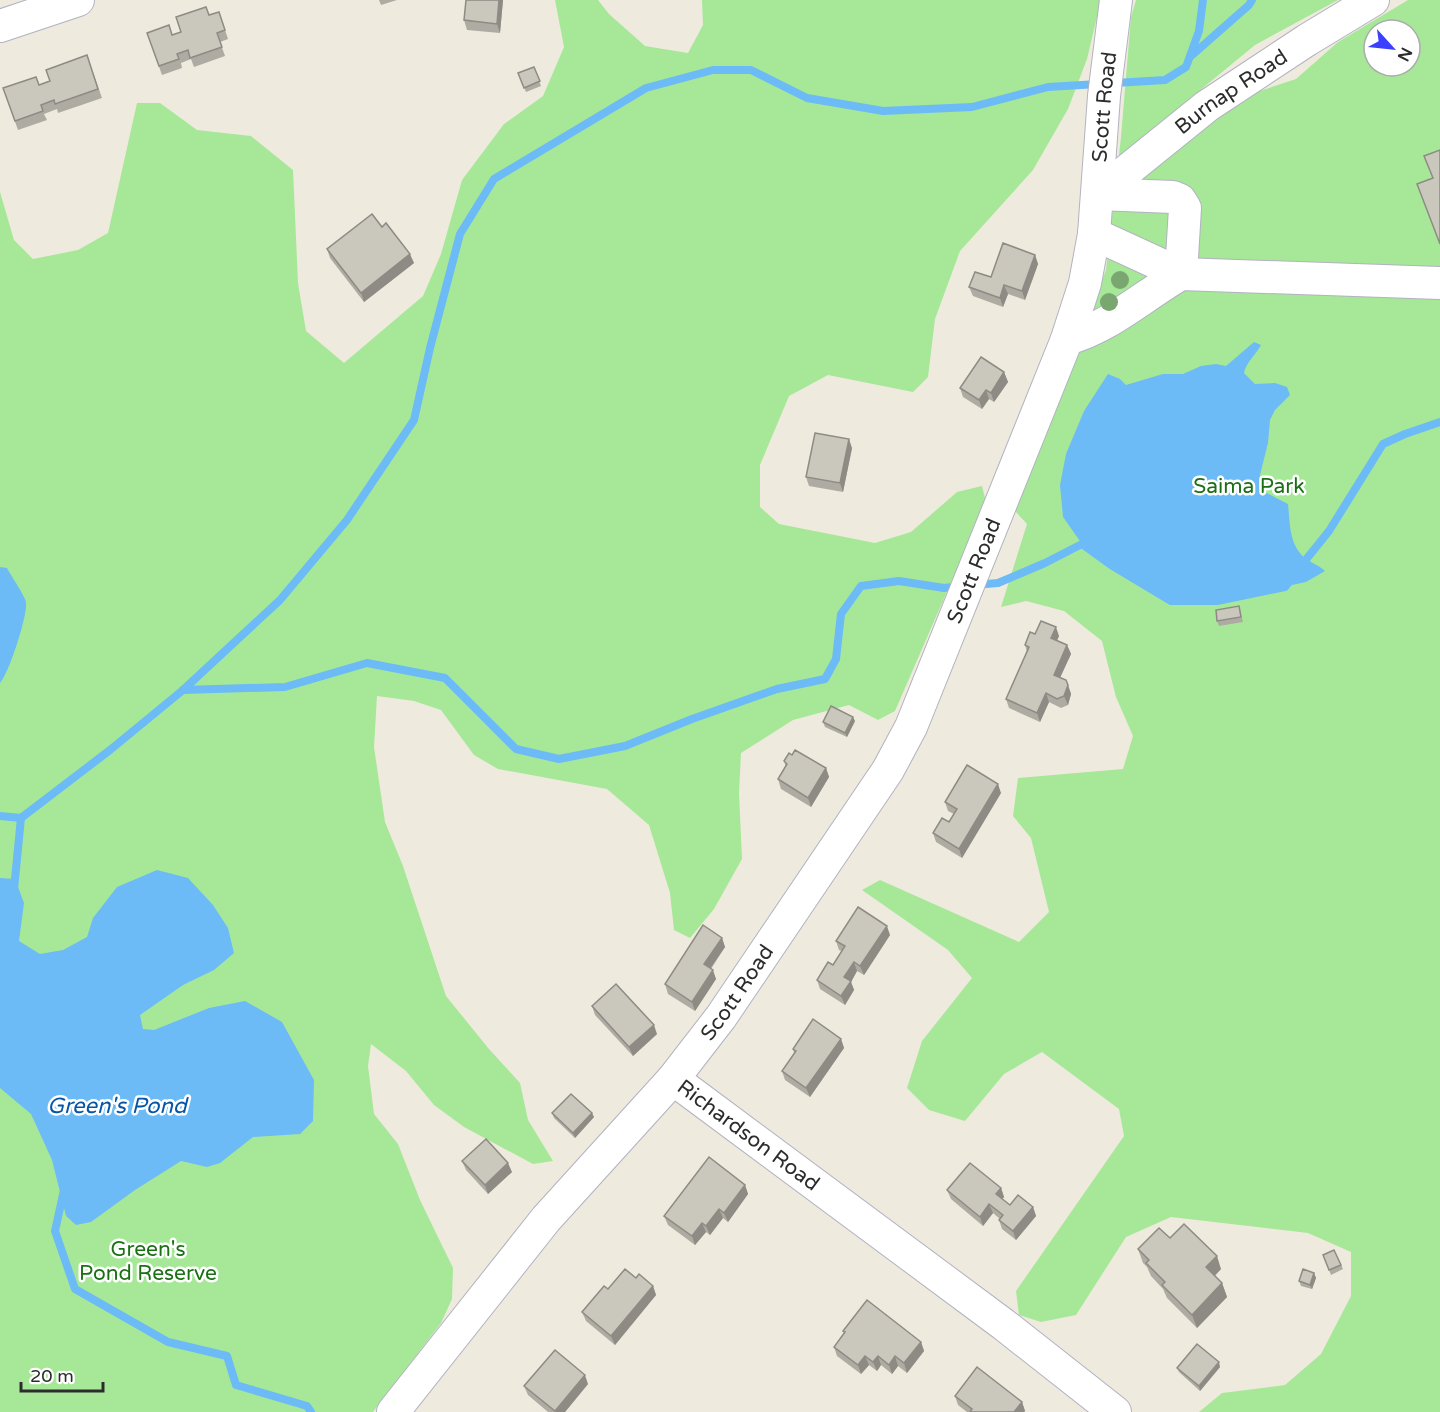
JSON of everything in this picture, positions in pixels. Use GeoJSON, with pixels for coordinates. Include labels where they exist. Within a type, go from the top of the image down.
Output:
{"type":"FeatureCollection","features":[{"type":"Feature","properties":{"kind":"street"},"geometry":{"type":"LineString","coordinates":[[6,16],[78,0]]}},
{"type":"Feature","properties":{"kind":"street","name":"Scott Road"},"geometry":{"type":"LineString","coordinates":[[673,1079],[721,1017],[888,770],[911,727],[1067,339],[1085,283],[1094,234],[1105,82],[1116,0]]}},
{"type":"Feature","properties":{"kind":"street","name":"Burnap Road"},"geometry":{"type":"LineString","coordinates":[[1098,194],[1207,106],[1307,40],[1373,0]]}},
{"type":"Feature","properties":{"kind":"street"},"geometry":{"type":"LineString","coordinates":[[1098,194],[1173,197],[1180,200],[1185,208],[1181,274]]}},
{"type":"Feature","properties":{"kind":"street"},"geometry":{"type":"LineString","coordinates":[[1094,234],[1181,274],[1440,283]]}},
{"type":"Feature","properties":{"kind":"street"},"geometry":{"type":"LineString","coordinates":[[1067,339],[1088,333],[1110,321],[1181,274]]}},
{"type":"Feature","properties":{"kind":"street","name":"Richardson Road"},"geometry":{"type":"LineString","coordinates":[[393,1412],[546,1219],[673,1079],[1012,1331],[1115,1412]]}},
{"type":"Feature","properties":{"kind":"green space","name":"Green's Pond Reserve"},"geometry":{"type":"Polygon","coordinates":[[[555,0],[598,0],[609,14],[645,46],[688,53],[703,25],[702,0],[1101,0],[1087,59],[1068,109],[1033,170],[960,251],[935,319],[928,377],[913,392],[828,375],[789,396],[760,465],[760,507],[779,524],[875,543],[911,532],[957,492],[982,486],[986,502],[895,711],[878,720],[849,705],[793,720],[741,753],[739,793],[742,859],[714,909],[690,938],[674,930],[670,893],[649,825],[607,789],[498,769],[474,755],[441,710],[414,701],[377,696],[374,747],[385,822],[403,866],[446,996],[520,1083],[528,1120],[553,1161],[533,1164],[464,1127],[434,1105],[406,1071],[371,1044],[368,1066],[374,1114],[398,1144],[420,1200],[453,1268],[452,1299],[441,1323],[373,1412],[0,1412],[0,192],[14,240],[33,259],[78,250],[108,233],[137,103],[160,103],[197,130],[251,136],[293,170],[298,283],[306,331],[344,363],[423,296],[441,254],[462,180],[504,124],[543,96],[564,47],[555,0]]]}},
{"type":"Feature","properties":{"kind":"green space","name":"Saima Park"},"geometry":{"type":"Polygon","coordinates":[[[1136,0],[1338,0],[1255,45],[1159,124],[1296,79],[1338,42],[1362,28],[1362,78],[1422,78],[1422,18],[1378,18],[1408,0],[1440,0],[1440,1412],[1199,1412],[1222,1393],[1285,1385],[1321,1354],[1351,1296],[1351,1252],[1308,1233],[1171,1217],[1126,1237],[1076,1315],[1041,1322],[1019,1315],[1016,1291],[1124,1136],[1119,1109],[1042,1052],[1004,1074],[965,1121],[929,1110],[907,1088],[922,1041],[972,978],[948,950],[862,890],[880,880],[1019,942],[1049,912],[1031,838],[1013,816],[1018,778],[1123,769],[1133,736],[1116,697],[1102,641],[1064,611],[1026,601],[1001,607],[1027,524],[1014,510],[1074,358],[1083,348],[1094,312],[1092,305],[1106,270],[1121,137],[1131,17],[1136,0]]]}},
{"type":"Feature","properties":{"kind":"water"},"geometry":{"type":"Polygon","coordinates":[[[1254,342],[1261,345],[1244,373],[1255,384],[1275,383],[1287,387],[1290,395],[1275,410],[1270,420],[1268,443],[1260,475],[1263,491],[1288,504],[1291,533],[1296,547],[1305,558],[1325,571],[1306,582],[1217,601],[1171,601],[1111,565],[1082,544],[1063,517],[1060,485],[1066,454],[1084,411],[1108,374],[1120,379],[1126,385],[1163,374],[1183,374],[1201,366],[1216,364],[1226,366],[1254,342]]]}},
{"type":"Feature","properties":{"kind":"water"},"geometry":{"type":"Polygon","coordinates":[[[0,567],[7,568],[23,594],[26,609],[17,644],[0,683],[0,567]]]}},
{"type":"Feature","properties":{"kind":"water","name":"Green's Pond"},"geometry":{"type":"Polygon","coordinates":[[[157,870],[188,878],[213,905],[228,928],[234,953],[214,970],[183,985],[140,1015],[143,1029],[154,1030],[209,1008],[245,1001],[282,1022],[314,1080],[313,1121],[300,1134],[253,1137],[220,1163],[207,1167],[181,1161],[135,1190],[91,1222],[76,1225],[66,1216],[52,1160],[31,1114],[0,1088],[0,878],[15,879],[24,903],[19,941],[40,954],[63,950],[87,937],[93,918],[117,887],[157,870]]]}},
{"type":"Feature","properties":{"kind":"building"},"geometry":{"type":"Polygon","coordinates":[[[466,0],[499,0],[497,24],[464,20],[466,0]]]}},
{"type":"Feature","properties":{"kind":"building"},"geometry":{"type":"Polygon","coordinates":[[[206,7],[209,15],[219,12],[225,30],[217,33],[222,47],[190,58],[188,50],[177,54],[179,59],[159,66],[147,33],[169,25],[172,35],[181,32],[176,17],[206,7]]]}},
{"type":"Feature","properties":{"kind":"building"},"geometry":{"type":"Polygon","coordinates":[[[87,55],[98,89],[55,104],[54,100],[41,105],[43,111],[15,121],[3,88],[36,77],[39,85],[50,81],[46,70],[87,55]]]}},
{"type":"Feature","properties":{"kind":"building"},"geometry":{"type":"Polygon","coordinates":[[[534,67],[540,81],[524,88],[518,73],[534,67]]]}},
{"type":"Feature","properties":{"kind":"building"},"geometry":{"type":"Polygon","coordinates":[[[1440,150],[1440,244],[1417,184],[1433,178],[1424,156],[1440,150]]]}},
{"type":"Feature","properties":{"kind":"building"},"geometry":{"type":"Polygon","coordinates":[[[372,214],[382,227],[386,223],[410,254],[361,293],[327,249],[372,214]]]}},
{"type":"Feature","properties":{"kind":"building"},"geometry":{"type":"Polygon","coordinates":[[[1003,243],[1035,255],[1022,291],[1004,285],[1000,298],[969,287],[975,272],[991,277],[1003,243]]]}},
{"type":"Feature","properties":{"kind":"building"},"geometry":{"type":"Polygon","coordinates":[[[981,357],[1004,372],[991,393],[986,390],[979,400],[960,388],[981,357]]]}},
{"type":"Feature","properties":{"kind":"building"},"geometry":{"type":"Polygon","coordinates":[[[815,433],[849,439],[840,483],[806,477],[815,433]]]}},
{"type":"Feature","properties":{"kind":"building"},"geometry":{"type":"Polygon","coordinates":[[[1239,606],[1241,617],[1217,621],[1216,610],[1239,606]]]}},
{"type":"Feature","properties":{"kind":"building"},"geometry":{"type":"Polygon","coordinates":[[[1041,621],[1056,627],[1051,638],[1067,645],[1054,675],[1066,680],[1068,685],[1064,696],[1057,699],[1046,693],[1037,713],[1006,699],[1029,647],[1025,645],[1030,632],[1035,634],[1041,621]]]}},
{"type":"Feature","properties":{"kind":"building"},"geometry":{"type":"Polygon","coordinates":[[[831,706],[853,717],[845,733],[823,722],[831,706]]]}},
{"type":"Feature","properties":{"kind":"building"},"geometry":{"type":"Polygon","coordinates":[[[795,750],[826,768],[808,798],[778,779],[787,764],[784,761],[789,753],[792,755],[795,750]]]}},
{"type":"Feature","properties":{"kind":"building"},"geometry":{"type":"Polygon","coordinates":[[[967,765],[998,784],[959,849],[933,833],[942,818],[949,822],[957,809],[945,802],[967,765]]]}},
{"type":"Feature","properties":{"kind":"building"},"geometry":{"type":"Polygon","coordinates":[[[858,907],[887,926],[860,966],[854,962],[844,977],[851,981],[841,996],[817,980],[828,962],[833,965],[845,946],[836,941],[858,907]]]}},
{"type":"Feature","properties":{"kind":"building"},"geometry":{"type":"Polygon","coordinates":[[[703,925],[722,938],[704,964],[713,970],[692,1002],[665,984],[703,925]]]}},
{"type":"Feature","properties":{"kind":"building"},"geometry":{"type":"Polygon","coordinates":[[[616,984],[654,1025],[629,1047],[592,1006],[616,984]]]}},
{"type":"Feature","properties":{"kind":"building"},"geometry":{"type":"Polygon","coordinates":[[[813,1019],[841,1039],[806,1088],[782,1071],[796,1051],[793,1049],[813,1019]]]}},
{"type":"Feature","properties":{"kind":"building"},"geometry":{"type":"Polygon","coordinates":[[[571,1094],[592,1113],[573,1133],[552,1113],[571,1094]]]}},
{"type":"Feature","properties":{"kind":"building"},"geometry":{"type":"Polygon","coordinates":[[[486,1139],[508,1163],[485,1185],[462,1161],[486,1139]]]}},
{"type":"Feature","properties":{"kind":"building"},"geometry":{"type":"Polygon","coordinates":[[[709,1157],[745,1185],[724,1213],[719,1209],[706,1226],[702,1223],[692,1236],[664,1216],[709,1157]]]}},
{"type":"Feature","properties":{"kind":"building"},"geometry":{"type":"Polygon","coordinates":[[[970,1163],[1001,1188],[996,1194],[1010,1205],[1018,1195],[1033,1207],[1013,1231],[999,1220],[1003,1215],[989,1204],[980,1217],[947,1190],[970,1163]]]}},
{"type":"Feature","properties":{"kind":"building"},"geometry":{"type":"Polygon","coordinates":[[[1184,1224],[1217,1256],[1206,1267],[1222,1283],[1192,1315],[1162,1285],[1165,1282],[1146,1263],[1149,1260],[1138,1249],[1159,1228],[1170,1238],[1184,1224]]]}},
{"type":"Feature","properties":{"kind":"building"},"geometry":{"type":"Polygon","coordinates":[[[1334,1250],[1341,1265],[1329,1270],[1323,1255],[1334,1250]]]}},
{"type":"Feature","properties":{"kind":"building"},"geometry":{"type":"Polygon","coordinates":[[[625,1269],[636,1278],[639,1274],[653,1286],[611,1336],[582,1312],[604,1286],[608,1289],[625,1269]]]}},
{"type":"Feature","properties":{"kind":"building"},"geometry":{"type":"Polygon","coordinates":[[[1303,1269],[1314,1273],[1310,1285],[1299,1281],[1303,1269]]]}},
{"type":"Feature","properties":{"kind":"building"},"geometry":{"type":"Polygon","coordinates":[[[867,1300],[921,1342],[904,1363],[895,1356],[889,1365],[878,1356],[873,1362],[865,1356],[858,1365],[834,1347],[845,1332],[843,1331],[867,1300]]]}},
{"type":"Feature","properties":{"kind":"building"},"geometry":{"type":"Polygon","coordinates":[[[1197,1344],[1219,1362],[1199,1386],[1177,1368],[1197,1344]]]}},
{"type":"Feature","properties":{"kind":"building"},"geometry":{"type":"Polygon","coordinates":[[[555,1350],[585,1375],[555,1411],[524,1386],[555,1350]]]}},
{"type":"Feature","properties":{"kind":"building"},"geometry":{"type":"Polygon","coordinates":[[[977,1367],[1022,1402],[1014,1412],[970,1412],[972,1409],[955,1396],[977,1367]]]}},
{"type":"Feature","properties":{"kind":"waterway"},"geometry":{"type":"LineString","coordinates":[[0,816],[21,818],[110,750],[183,690],[280,600],[347,520],[414,420],[460,234],[494,179],[646,88],[713,70],[751,70],[807,98],[883,111],[972,107],[1048,87],[1165,80],[1186,67],[1199,31],[1203,0]]}},
{"type":"Feature","properties":{"kind":"waterway"},"geometry":{"type":"LineString","coordinates":[[1191,56],[1252,0]]}},
{"type":"Feature","properties":{"kind":"waterway"},"geometry":{"type":"LineString","coordinates":[[1300,567],[1329,531],[1383,444],[1440,422]]}},
{"type":"Feature","properties":{"kind":"waterway"},"geometry":{"type":"LineString","coordinates":[[974,585],[998,583],[1082,544],[1111,565],[1171,601],[1217,601],[1285,587],[1289,582]]}},
{"type":"Feature","properties":{"kind":"waterway"},"geometry":{"type":"LineString","coordinates":[[183,690],[285,687],[367,663],[445,678],[516,749],[559,759],[625,746],[777,689],[825,679],[836,659],[841,614],[861,586],[899,581],[944,588],[962,586]]}},
{"type":"Feature","properties":{"kind":"waterway"},"geometry":{"type":"LineString","coordinates":[[14,889],[21,818]]}},
{"type":"Feature","properties":{"kind":"waterway"},"geometry":{"type":"LineString","coordinates":[[64,1190],[55,1231],[75,1289],[168,1342],[227,1356],[236,1385],[307,1406],[311,1412]]}}]}
